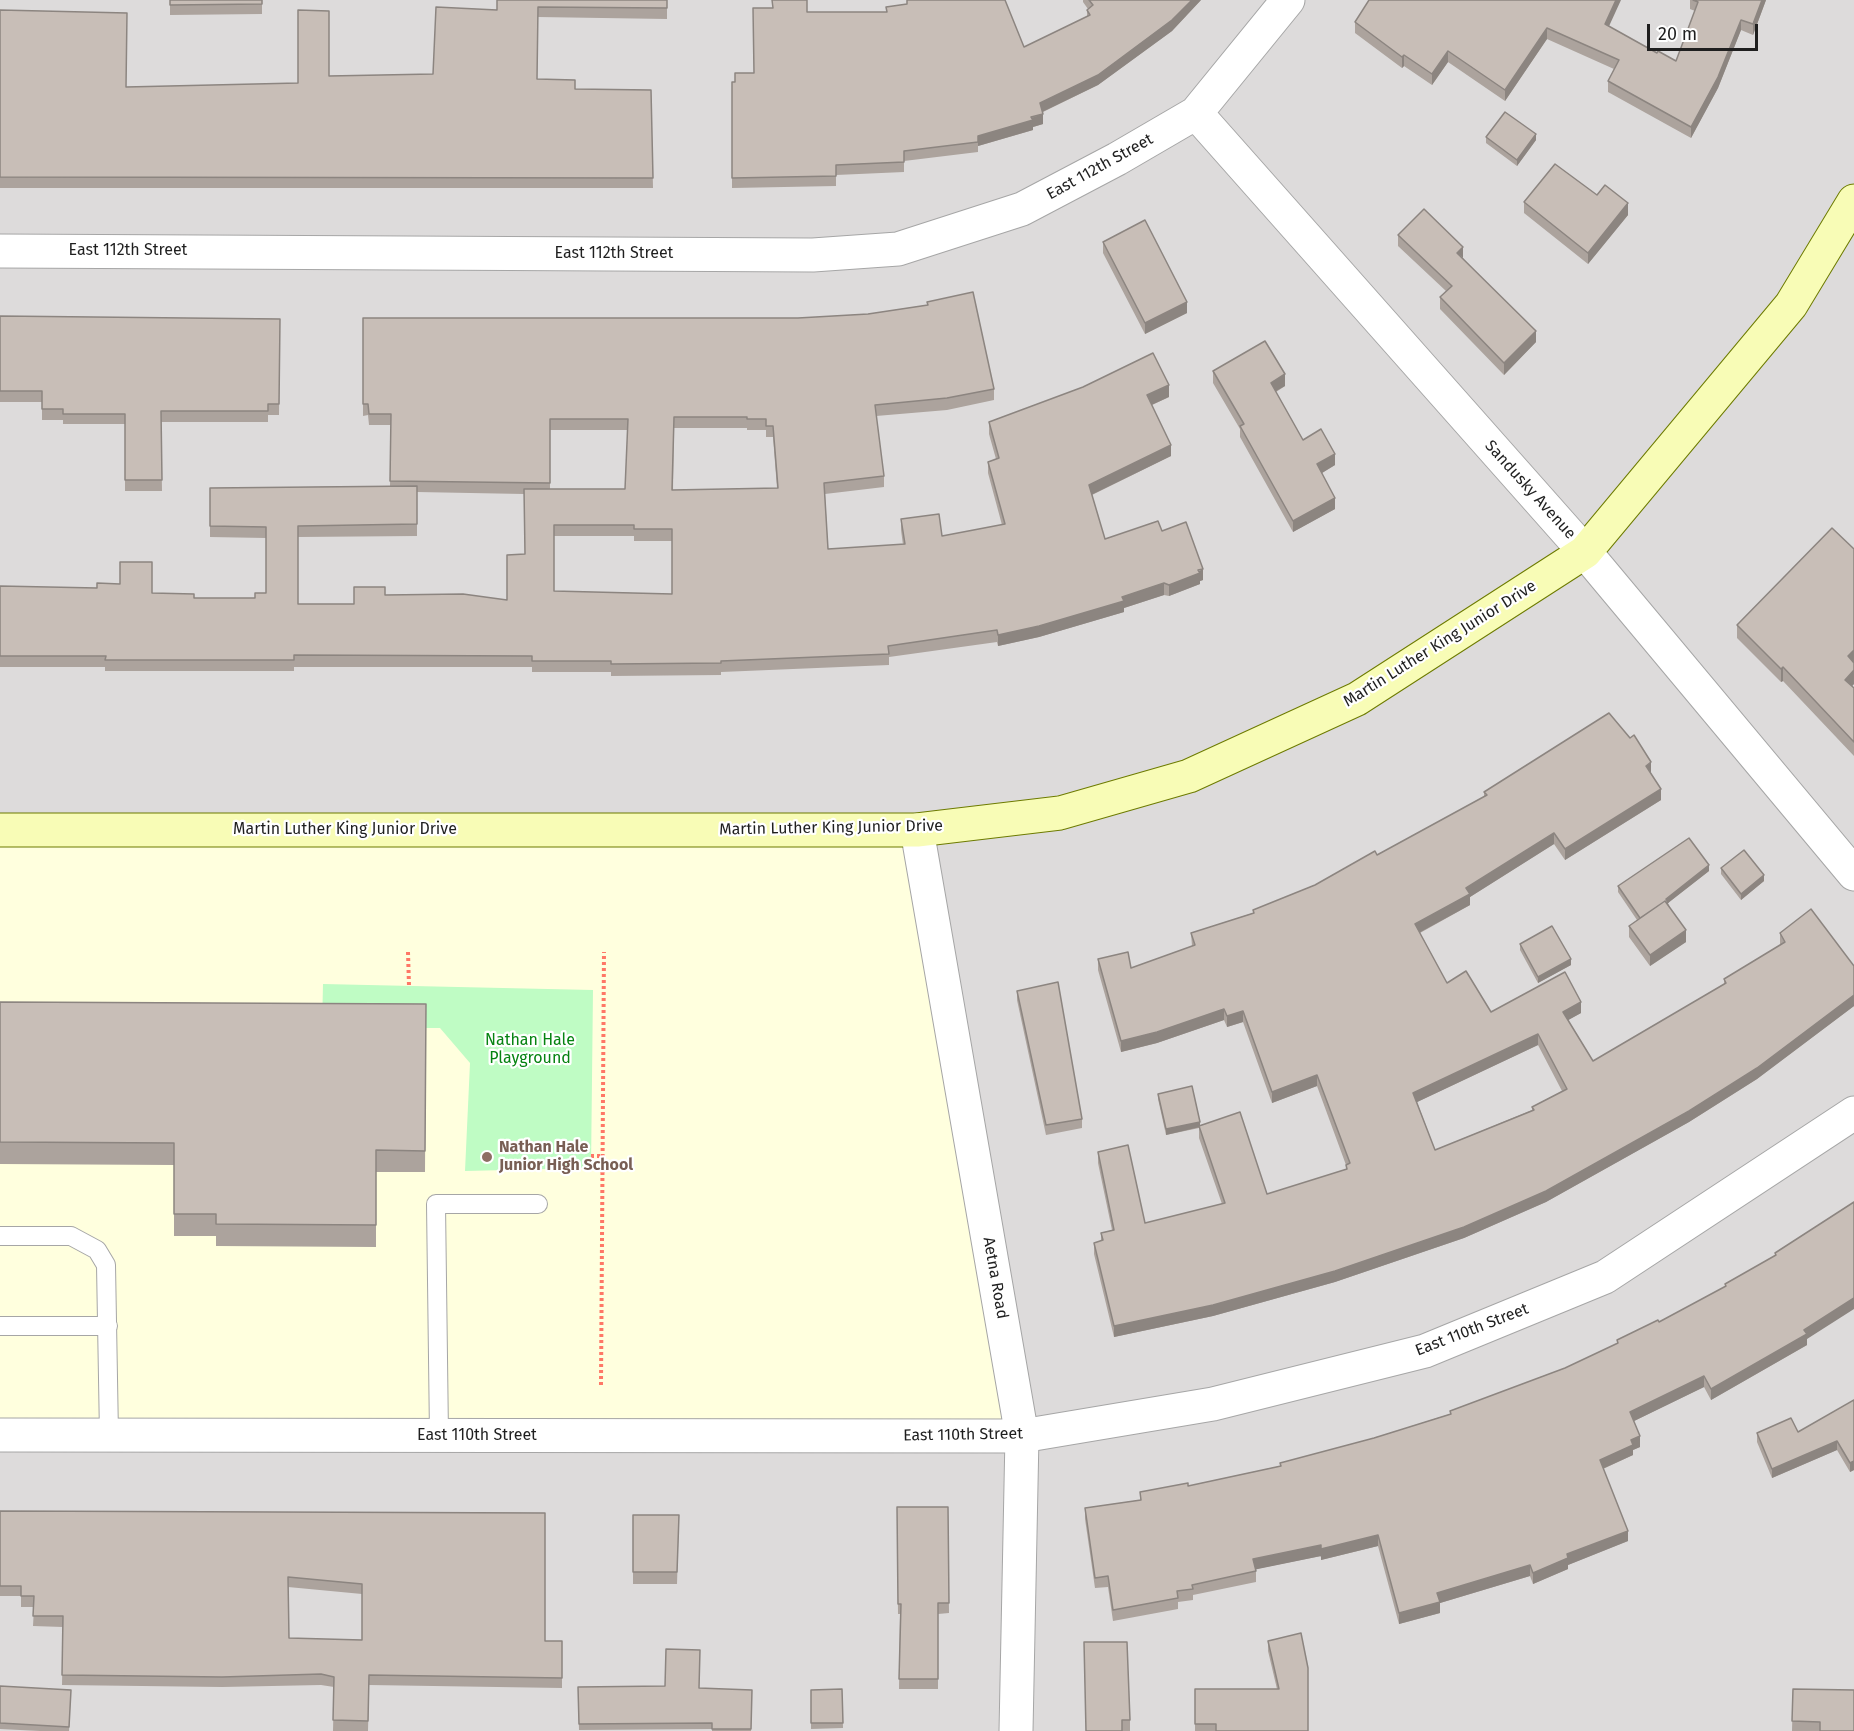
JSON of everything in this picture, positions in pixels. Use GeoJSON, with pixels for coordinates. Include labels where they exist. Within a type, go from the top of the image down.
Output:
{"type":"FeatureCollection","features":[{"type":"Feature","properties":{"kind":"street"},"geometry":{"type":"LineString","coordinates":[[1196,113],[1288,0]]}},
{"type":"Feature","properties":{"kind":"street","name":"East 112th Street"},"geometry":{"type":"LineString","coordinates":[[0,251],[813,255],[898,249],[1022,209],[1196,113]]}},
{"type":"Feature","properties":{"kind":"street","name":"Sandusky Avenue"},"geometry":{"type":"LineString","coordinates":[[1196,113],[1585,552],[1854,874]]}},
{"type":"Feature","properties":{"kind":"street","name":"Martin Luther King Junior Drive"},"geometry":{"type":"LineString","coordinates":[[0,830],[916,830],[1060,813],[1189,776],[1357,699],[1585,552],[1791,305],[1854,201]]}},
{"type":"Feature","properties":{"kind":"street","name":"Aetna Road"},"geometry":{"type":"LineString","coordinates":[[916,830],[1022,1436],[1016,1731]]}},
{"type":"Feature","properties":{"kind":"street","name":"East 110th Street"},"geometry":{"type":"LineString","coordinates":[[0,1435],[1022,1436],[1213,1404],[1425,1351],[1605,1276],[1854,1113]]}},
{"type":"Feature","properties":{"kind":"lane"},"geometry":{"type":"LineString","coordinates":[[440,1436],[436,1204],[538,1204]]}},
{"type":"Feature","properties":{"kind":"lane"},"geometry":{"type":"LineString","coordinates":[[0,1236],[71,1236],[96,1250],[106,1265],[110,1436]]}},
{"type":"Feature","properties":{"kind":"lane"},"geometry":{"type":"LineString","coordinates":[[0,1326],[108,1326]]}},
{"type":"Feature","properties":{"kind":"path"},"geometry":{"type":"LineString","coordinates":[[408,952],[409,986]]}},
{"type":"Feature","properties":{"kind":"path"},"geometry":{"type":"LineString","coordinates":[[601,1385],[604,952]]}},
{"type":"Feature","properties":{"kind":"path"},"geometry":{"type":"LineString","coordinates":[[591,1156],[603,1156]]}},
{"type":"Feature","properties":{"kind":"shaded area"},"geometry":{"type":"Polygon","coordinates":[[[0,0],[1854,0],[1854,1731],[0,1731],[0,0]]]}},
{"type":"Feature","properties":{"kind":"shaded area","name":"Nathan Hale Junior High School"},"geometry":{"type":"Polygon","coordinates":[[[0,830],[917,830],[1022,1436],[0,1435],[0,830]]]}},
{"type":"Feature","properties":{"kind":"green space","name":"Nathan Hale Playground"},"geometry":{"type":"Polygon","coordinates":[[[323,984],[593,990],[591,1168],[465,1171],[470,1063],[440,1028],[322,1028],[323,984]]]}},
{"type":"Feature","properties":{"kind":"building"},"geometry":{"type":"Polygon","coordinates":[[[170,0],[262,0],[262,4],[170,5],[170,0]]]}},
{"type":"Feature","properties":{"kind":"building"},"geometry":{"type":"Polygon","coordinates":[[[497,0],[667,0],[667,8],[538,7],[537,79],[575,80],[575,89],[651,90],[653,178],[0,177],[0,10],[127,13],[126,87],[298,83],[298,10],[329,11],[329,76],[433,74],[436,7],[497,10],[497,0]]]}},
{"type":"Feature","properties":{"kind":"building"},"geometry":{"type":"Polygon","coordinates":[[[772,0],[807,0],[807,12],[887,12],[886,7],[907,4],[907,0],[1005,0],[1024,47],[1090,15],[1087,10],[1093,5],[1089,0],[1192,0],[1172,20],[1098,75],[1040,103],[1043,114],[1031,117],[1033,120],[978,136],[978,142],[904,151],[904,162],[836,165],[836,176],[732,178],[732,82],[735,82],[735,73],[754,73],[753,8],[773,8],[772,0]]]}},
{"type":"Feature","properties":{"kind":"building"},"geometry":{"type":"Polygon","coordinates":[[[1369,0],[1616,0],[1605,24],[1676,61],[1698,2],[1693,0],[1762,0],[1753,24],[1741,20],[1718,77],[1691,127],[1608,81],[1619,60],[1547,28],[1505,90],[1448,51],[1432,74],[1404,55],[1402,57],[1355,22],[1369,0]]]}},
{"type":"Feature","properties":{"kind":"building"},"geometry":{"type":"Polygon","coordinates":[[[1505,112],[1536,134],[1517,160],[1486,137],[1505,112]]]}},
{"type":"Feature","properties":{"kind":"building"},"geometry":{"type":"Polygon","coordinates":[[[1555,164],[1597,195],[1605,185],[1628,203],[1588,253],[1524,202],[1555,164]]]}},
{"type":"Feature","properties":{"kind":"building"},"geometry":{"type":"Polygon","coordinates":[[[1424,209],[1463,247],[1457,253],[1536,331],[1504,363],[1440,297],[1452,286],[1398,235],[1424,209]]]}},
{"type":"Feature","properties":{"kind":"building"},"geometry":{"type":"Polygon","coordinates":[[[1145,220],[1187,302],[1145,323],[1103,242],[1145,220]]]}},
{"type":"Feature","properties":{"kind":"building"},"geometry":{"type":"Polygon","coordinates":[[[973,292],[994,389],[947,398],[875,405],[884,476],[824,483],[828,549],[905,544],[901,519],[939,514],[942,536],[1005,524],[988,462],[999,458],[989,422],[1083,387],[1153,353],[1169,385],[1147,395],[1171,445],[1089,485],[1105,539],[1158,521],[1162,531],[1186,522],[1203,569],[1198,570],[1200,573],[1169,585],[1164,583],[1122,597],[1124,601],[1039,626],[998,635],[997,630],[888,646],[889,654],[721,661],[721,663],[611,664],[611,661],[532,661],[532,656],[294,655],[294,660],[105,660],[106,656],[0,656],[0,586],[97,588],[97,583],[120,584],[120,562],[152,562],[152,593],[194,594],[194,598],[255,598],[255,593],[266,593],[266,527],[210,526],[210,488],[417,486],[417,524],[298,526],[298,604],[354,604],[354,587],[385,587],[385,595],[463,594],[507,600],[507,555],[525,554],[524,489],[625,489],[628,419],[550,419],[550,483],[390,481],[391,414],[369,414],[368,404],[363,404],[363,318],[798,318],[868,314],[928,305],[927,302],[973,292]],[[674,417],[672,490],[778,488],[773,426],[766,426],[766,419],[674,417]],[[554,525],[554,591],[672,594],[672,529],[634,529],[634,525],[554,525]]]}},
{"type":"Feature","properties":{"kind":"building"},"geometry":{"type":"Polygon","coordinates":[[[0,316],[280,319],[279,404],[268,404],[268,411],[161,411],[162,480],[125,480],[125,414],[63,414],[63,409],[42,409],[42,391],[0,391],[0,316]]]}},
{"type":"Feature","properties":{"kind":"building"},"geometry":{"type":"Polygon","coordinates":[[[1265,341],[1285,374],[1271,383],[1303,440],[1321,429],[1335,454],[1317,464],[1335,498],[1293,521],[1240,426],[1244,424],[1213,371],[1265,341]]]}},
{"type":"Feature","properties":{"kind":"building"},"geometry":{"type":"Polygon","coordinates":[[[1832,528],[1854,549],[1854,650],[1848,656],[1854,663],[1854,670],[1845,680],[1854,688],[1854,742],[1783,667],[1781,669],[1737,625],[1832,528]]]}},
{"type":"Feature","properties":{"kind":"building"},"geometry":{"type":"Polygon","coordinates":[[[1609,713],[1630,738],[1634,735],[1651,762],[1646,766],[1661,789],[1565,849],[1554,833],[1466,888],[1470,894],[1415,924],[1447,983],[1466,971],[1491,1012],[1565,972],[1581,1002],[1563,1012],[1593,1061],[1726,983],[1724,979],[1785,942],[1780,933],[1811,909],[1854,966],[1854,995],[1757,1068],[1689,1111],[1546,1191],[1464,1227],[1335,1271],[1213,1305],[1114,1326],[1094,1243],[1103,1240],[1101,1233],[1114,1230],[1098,1152],[1128,1145],[1145,1223],[1225,1203],[1199,1126],[1240,1112],[1267,1194],[1347,1169],[1346,1165],[1350,1163],[1317,1075],[1272,1092],[1243,1011],[1227,1016],[1224,1009],[1157,1032],[1121,1041],[1098,959],[1128,952],[1131,968],[1195,945],[1191,933],[1254,913],[1253,910],[1315,885],[1375,851],[1377,855],[1487,795],[1484,792],[1609,713]],[[1538,1034],[1413,1093],[1435,1150],[1534,1110],[1532,1107],[1567,1089],[1538,1034]]]}},
{"type":"Feature","properties":{"kind":"building"},"geometry":{"type":"Polygon","coordinates":[[[1689,838],[1709,865],[1666,899],[1667,903],[1665,901],[1640,918],[1618,886],[1689,838]]]}},
{"type":"Feature","properties":{"kind":"building"},"geometry":{"type":"Polygon","coordinates":[[[1744,850],[1764,875],[1741,894],[1721,868],[1744,850]]]}},
{"type":"Feature","properties":{"kind":"building"},"geometry":{"type":"Polygon","coordinates":[[[1665,901],[1686,930],[1650,955],[1629,926],[1665,901]]]}},
{"type":"Feature","properties":{"kind":"building"},"geometry":{"type":"Polygon","coordinates":[[[1552,926],[1571,959],[1538,977],[1520,944],[1552,926]]]}},
{"type":"Feature","properties":{"kind":"building"},"geometry":{"type":"Polygon","coordinates":[[[1058,982],[1082,1119],[1046,1125],[1017,991],[1058,982]]]}},
{"type":"Feature","properties":{"kind":"building"},"geometry":{"type":"Polygon","coordinates":[[[0,1002],[426,1004],[425,1151],[376,1150],[376,1225],[216,1224],[216,1214],[174,1214],[174,1143],[0,1142],[0,1002]]]}},
{"type":"Feature","properties":{"kind":"building"},"geometry":{"type":"Polygon","coordinates":[[[1192,1086],[1200,1122],[1166,1129],[1158,1094],[1192,1086]]]}},
{"type":"Feature","properties":{"kind":"building"},"geometry":{"type":"Polygon","coordinates":[[[1854,1202],[1854,1298],[1804,1330],[1807,1334],[1711,1389],[1704,1376],[1630,1412],[1640,1436],[1631,1440],[1633,1445],[1600,1460],[1628,1531],[1567,1554],[1568,1558],[1533,1573],[1530,1565],[1437,1593],[1440,1602],[1399,1613],[1378,1535],[1321,1549],[1321,1545],[1253,1559],[1256,1571],[1192,1585],[1193,1589],[1177,1591],[1178,1598],[1113,1610],[1108,1576],[1095,1578],[1085,1508],[1141,1500],[1140,1492],[1188,1483],[1188,1486],[1281,1466],[1280,1463],[1374,1438],[1451,1414],[1450,1411],[1565,1368],[1618,1343],[1617,1340],[1658,1320],[1659,1322],[1726,1286],[1725,1284],[1776,1255],[1775,1253],[1854,1202]]]}},
{"type":"Feature","properties":{"kind":"building"},"geometry":{"type":"Polygon","coordinates":[[[1854,1400],[1854,1461],[1850,1463],[1837,1441],[1772,1469],[1757,1433],[1791,1418],[1798,1432],[1854,1400]]]}},
{"type":"Feature","properties":{"kind":"building"},"geometry":{"type":"Polygon","coordinates":[[[897,1507],[948,1507],[949,1603],[938,1603],[938,1679],[899,1679],[901,1604],[898,1604],[897,1507]]]}},
{"type":"Feature","properties":{"kind":"building"},"geometry":{"type":"Polygon","coordinates":[[[0,1511],[545,1513],[545,1641],[562,1641],[562,1678],[369,1675],[368,1721],[333,1720],[334,1677],[321,1674],[222,1677],[62,1675],[63,1616],[33,1616],[34,1596],[21,1596],[21,1586],[0,1586],[0,1511]],[[288,1577],[289,1638],[362,1640],[362,1584],[288,1577]]]}},
{"type":"Feature","properties":{"kind":"building"},"geometry":{"type":"Polygon","coordinates":[[[633,1515],[679,1515],[677,1572],[633,1572],[633,1515]]]}},
{"type":"Feature","properties":{"kind":"building"},"geometry":{"type":"Polygon","coordinates":[[[1301,1633],[1308,1668],[1308,1731],[1216,1731],[1216,1724],[1195,1724],[1195,1689],[1279,1689],[1268,1641],[1301,1633]]]}},
{"type":"Feature","properties":{"kind":"building"},"geometry":{"type":"Polygon","coordinates":[[[1084,1642],[1127,1642],[1130,1720],[1122,1720],[1122,1731],[1086,1731],[1084,1642]]]}},
{"type":"Feature","properties":{"kind":"building"},"geometry":{"type":"Polygon","coordinates":[[[666,1649],[700,1650],[699,1688],[752,1690],[751,1729],[712,1729],[712,1723],[579,1724],[578,1687],[665,1686],[666,1649]]]}},
{"type":"Feature","properties":{"kind":"building"},"geometry":{"type":"Polygon","coordinates":[[[0,1686],[71,1690],[69,1727],[0,1723],[0,1686]]]}},
{"type":"Feature","properties":{"kind":"building"},"geometry":{"type":"Polygon","coordinates":[[[842,1689],[843,1723],[811,1723],[811,1690],[842,1689]]]}},
{"type":"Feature","properties":{"kind":"building"},"geometry":{"type":"Polygon","coordinates":[[[1793,1689],[1854,1690],[1854,1731],[1820,1731],[1820,1722],[1792,1721],[1793,1689]]]}},
{"type":"Feature","properties":{"kind":"place","name":"Nathan Hale Junior High School"},"geometry":{"type":"Point","coordinates":[487,1157]}}]}
